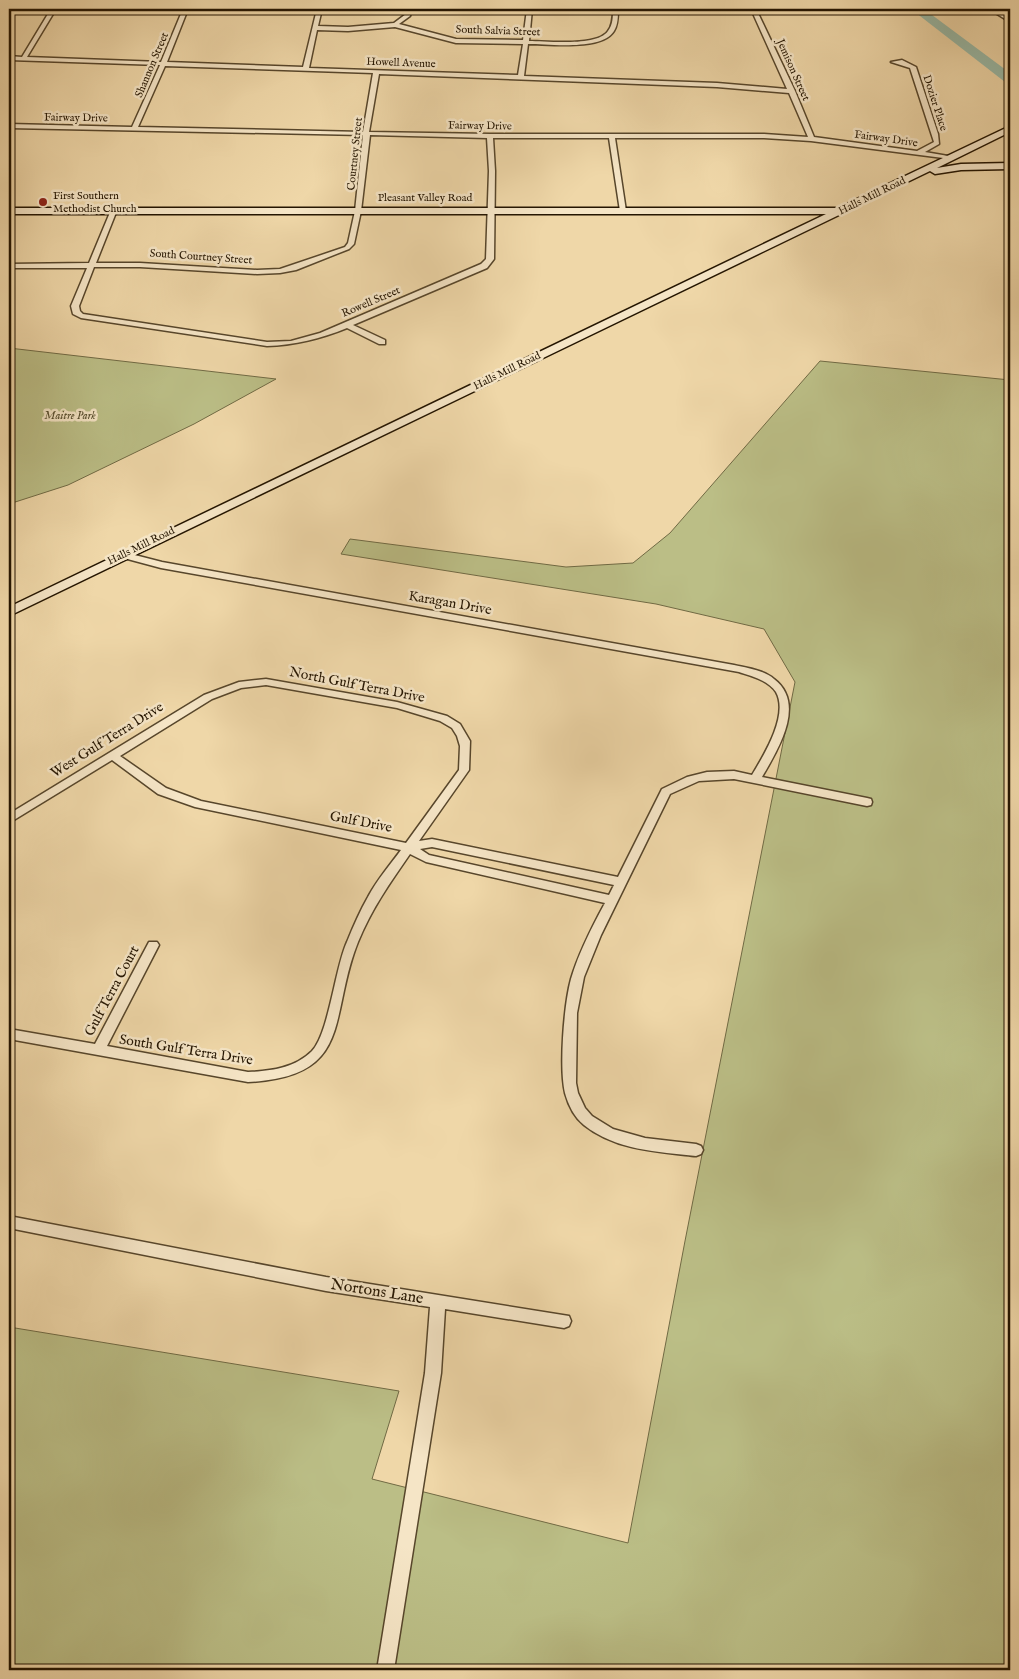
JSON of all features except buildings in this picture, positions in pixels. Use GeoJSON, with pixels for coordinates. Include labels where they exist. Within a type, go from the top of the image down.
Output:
{"type":"FeatureCollection","features":[{"type":"Feature","properties":{"kind":"street"},"geometry":{"type":"LineString","coordinates":[[24,58],[53,9]]}},
{"type":"Feature","properties":{"kind":"street","name":"Shannon Street"},"geometry":{"type":"LineString","coordinates":[[134,129],[164,64],[186,9]]}},
{"type":"Feature","properties":{"kind":"street"},"geometry":{"type":"LineString","coordinates":[[306,69],[319,9]]}},
{"type":"Feature","properties":{"kind":"street"},"geometry":{"type":"LineString","coordinates":[[395,25],[408,15],[410,9]]}},
{"type":"Feature","properties":{"kind":"street"},"geometry":{"type":"LineString","coordinates":[[521,77],[530,9]]}},
{"type":"Feature","properties":{"kind":"street","name":"South Salvia Street"},"geometry":{"type":"LineString","coordinates":[[314,28],[395,25],[456,41],[562,44],[593,41],[610,34],[615,25],[616,9]]}},
{"type":"Feature","properties":{"kind":"street","name":"Jemison Street"},"geometry":{"type":"LineString","coordinates":[[754,9],[792,91],[811,139]]}},
{"type":"Feature","properties":{"kind":"street"},"geometry":{"type":"LineString","coordinates":[[992,9],[1010,20]]}},
{"type":"Feature","properties":{"kind":"street","name":"Howell Avenue"},"geometry":{"type":"LineString","coordinates":[[9,58],[718,85],[792,91]]}},
{"type":"Feature","properties":{"kind":"street","name":"Dozier Place"},"geometry":{"type":"LineString","coordinates":[[894,62],[910,64],[913,67],[928,114],[934,126],[938,143],[918,153]]}},
{"type":"Feature","properties":{"kind":"street","name":"Courtney Street"},"geometry":{"type":"LineString","coordinates":[[358,210],[366,134],[376,72]]}},
{"type":"Feature","properties":{"kind":"street","name":"Fairway Drive"},"geometry":{"type":"LineString","coordinates":[[9,126],[490,136],[755,136],[811,139],[951,158]]}},
{"type":"Feature","properties":{"kind":"street","name":"Halls Mill Road"},"geometry":{"type":"LineString","coordinates":[[9,612],[123,555],[1010,129]]}},
{"type":"Feature","properties":{"kind":"street","name":"Rowell Street"},"geometry":{"type":"LineString","coordinates":[[91,265],[75,306],[76,312],[81,316],[233,340],[280,344],[303,341],[484,266],[490,259],[490,136]]}},
{"type":"Feature","properties":{"kind":"street"},"geometry":{"type":"LineString","coordinates":[[612,136],[624,211]]}},
{"type":"Feature","properties":{"kind":"street"},"geometry":{"type":"LineString","coordinates":[[951,158],[1010,165]]}},
{"type":"Feature","properties":{"kind":"street"},"geometry":{"type":"LineString","coordinates":[[916,175],[961,166],[1010,165]]}},
{"type":"Feature","properties":{"kind":"street"},"geometry":{"type":"LineString","coordinates":[[91,265],[114,210]]}},
{"type":"Feature","properties":{"kind":"street","name":"South Courtney Street"},"geometry":{"type":"LineString","coordinates":[[9,266],[140,265],[257,272],[280,271],[294,268],[347,248],[353,239],[358,210]]}},
{"type":"Feature","properties":{"kind":"street","name":"Pleasant Valley Road"},"geometry":{"type":"LineString","coordinates":[[9,211],[842,211]]}},
{"type":"Feature","properties":{"kind":"street"},"geometry":{"type":"LineString","coordinates":[[347,324],[382,342]]}},
{"type":"Feature","properties":{"kind":"street","name":"Karagan Drive"},"geometry":{"type":"LineString","coordinates":[[123,555],[161,565],[734,668],[758,675],[772,682],[780,690],[785,708],[773,750],[755,779]]}},
{"type":"Feature","properties":{"kind":"street","name":"North Gulf Terra Drive"},"geometry":{"type":"LineString","coordinates":[[223,691],[253,682],[266,682],[398,706],[441,716],[456,725],[462,734],[466,751]]}},
{"type":"Feature","properties":{"kind":"street","name":"West Gulf Terra Drive"},"geometry":{"type":"LineString","coordinates":[[9,819],[208,697],[223,691]]}},
{"type":"Feature","properties":{"kind":"street","name":"South Gulf Terra Drive"},"geometry":{"type":"LineString","coordinates":[[9,1034],[248,1077],[270,1076],[305,1064],[318,1053],[330,1030],[338,992],[352,943],[372,898],[464,770],[466,751]]}},
{"type":"Feature","properties":{"kind":"street","name":"Gulf Drive"},"geometry":{"type":"LineString","coordinates":[[112,755],[162,791],[199,804],[408,847],[426,858],[612,900]]}},
{"type":"Feature","properties":{"kind":"street"},"geometry":{"type":"LineString","coordinates":[[696,1150],[656,1146],[619,1136],[596,1127],[573,1100],[568,1081],[574,994],[583,964],[612,900],[666,792],[694,777],[714,774],[755,779],[867,802]]}},
{"type":"Feature","properties":{"kind":"street"},"geometry":{"type":"LineString","coordinates":[[408,847],[432,843],[621,882]]}},
{"type":"Feature","properties":{"kind":"street"},"geometry":{"type":"LineString","coordinates":[[500,874],[507,858]]}},
{"type":"Feature","properties":{"kind":"street","name":"Gulf Terra Court"},"geometry":{"type":"LineString","coordinates":[[98,1051],[153,945]]}},
{"type":"Feature","properties":{"kind":"street","name":"Nortons Lane"},"geometry":{"type":"LineString","coordinates":[[9,1222],[326,1284],[438,1302],[433,1373],[386,1670]]}},
{"type":"Feature","properties":{"kind":"street"},"geometry":{"type":"LineString","coordinates":[[438,1302],[564,1321]]}},
{"type":"Feature","properties":{"kind":"green space","name":"Maitre Park"},"geometry":{"type":"Polygon","coordinates":[[[9,348],[276,379],[194,424],[68,485],[9,504],[9,348]]]}},
{"type":"Feature","properties":{"kind":"green space"},"geometry":{"type":"Polygon","coordinates":[[[820,361],[1010,380],[1010,1670],[9,1670],[9,1327],[399,1391],[372,1479],[628,1543],[685,1241],[795,682],[764,629],[656,604],[341,554],[350,539],[566,567],[633,563],[670,533],[820,361]]]}},
{"type":"Feature","properties":{"kind":"waterway"},"geometry":{"type":"LineString","coordinates":[[917,9],[1010,79]]}},
{"type":"Feature","properties":{"kind":"place","name":"First Southern Methodist Church"},"geometry":{"type":"Point","coordinates":[43,202]}}]}
